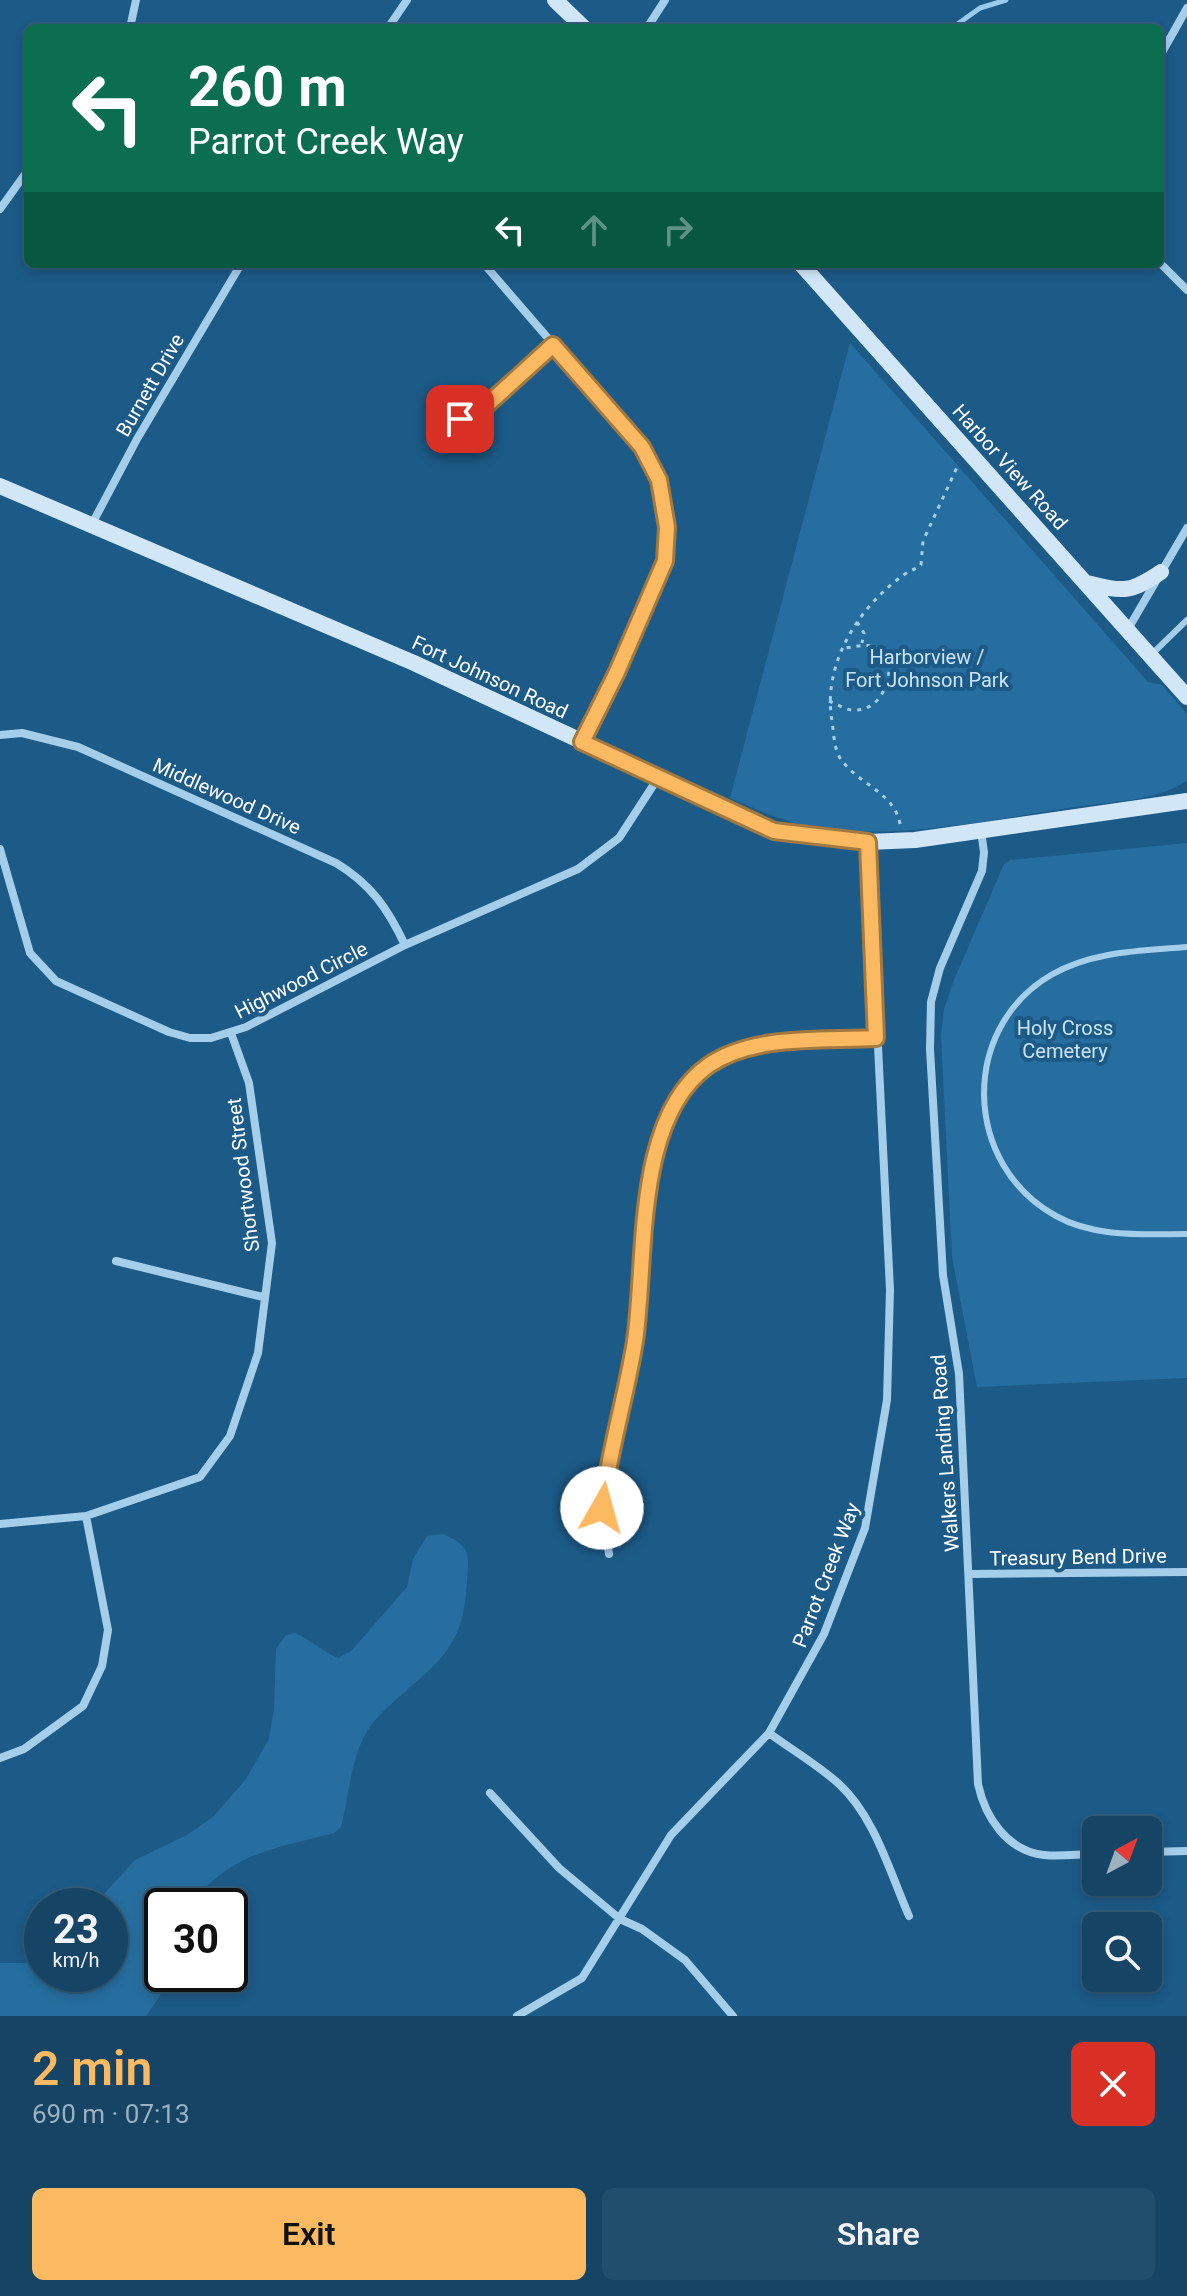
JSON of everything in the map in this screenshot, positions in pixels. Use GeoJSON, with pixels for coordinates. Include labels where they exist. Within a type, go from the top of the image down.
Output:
{"type":"FeatureCollection","features":[{"type":"Feature","properties":{"kind":"main road"},"geometry":{"type":"LineString","coordinates":[[555,0],[580,24]]}},
{"type":"Feature","properties":{"kind":"main road","name":"Harbor View Road"},"geometry":{"type":"LineString","coordinates":[[805,268],[1187,697]]}},
{"type":"Feature","properties":{"kind":"main road","name":"Fort Johnson Road"},"geometry":{"type":"LineString","coordinates":[[0,486],[414,663],[774,831],[868,842],[902,840],[1187,801]]}},
{"type":"Feature","properties":{"kind":"main road"},"geometry":{"type":"LineString","coordinates":[[1087,583],[1119,591],[1136,589],[1161,572]]}},
{"type":"Feature","properties":{"kind":"main road","name":"Fort Johnson Road"},"geometry":{"type":"LineString","coordinates":[[1165,803],[1187,793]]}},
{"type":"Feature","properties":{"kind":"street"},"geometry":{"type":"LineString","coordinates":[[131,24],[136,0]]}},
{"type":"Feature","properties":{"kind":"street"},"geometry":{"type":"LineString","coordinates":[[391,24],[407,0]]}},
{"type":"Feature","properties":{"kind":"street"},"geometry":{"type":"LineString","coordinates":[[650,24],[665,0]]}},
{"type":"Feature","properties":{"kind":"street"},"geometry":{"type":"LineString","coordinates":[[1164,49],[1187,8]]}},
{"type":"Feature","properties":{"kind":"street"},"geometry":{"type":"LineString","coordinates":[[0,209],[24,176]]}},
{"type":"Feature","properties":{"kind":"street"},"geometry":{"type":"LineString","coordinates":[[1164,267],[1187,290]]}},
{"type":"Feature","properties":{"kind":"street","name":"Burnett Drive"},"geometry":{"type":"LineString","coordinates":[[92,524],[142,429],[239,268]]}},
{"type":"Feature","properties":{"kind":"street"},"geometry":{"type":"LineString","coordinates":[[487,268],[642,447],[659,480],[667,527],[665,561],[617,672],[582,742]]}},
{"type":"Feature","properties":{"kind":"street"},"geometry":{"type":"LineString","coordinates":[[443,424],[476,415],[553,345]]}},
{"type":"Feature","properties":{"kind":"street"},"geometry":{"type":"LineString","coordinates":[[1128,629],[1187,528]]}},
{"type":"Feature","properties":{"kind":"street","name":"Middlewood Drive"},"geometry":{"type":"LineString","coordinates":[[0,735],[22,733],[78,747],[336,863],[356,875],[378,896],[405,945]]}},
{"type":"Feature","properties":{"kind":"street","name":"Highwood Circle"},"geometry":{"type":"LineString","coordinates":[[0,849],[30,953],[56,981],[190,1038],[231,1033],[405,945],[592,860],[619,838],[659,777]]}},
{"type":"Feature","properties":{"kind":"street","name":"Walkers Landing Road"},"geometry":{"type":"LineString","coordinates":[[981,831],[984,852],[982,871],[940,968],[931,1002],[930,1049],[943,1275],[959,1374],[978,1784],[982,1801],[997,1828],[1021,1848],[1043,1856],[1082,1855]]}},
{"type":"Feature","properties":{"kind":"street","name":"Parrot Creek Way"},"geometry":{"type":"LineString","coordinates":[[517,2016],[582,1978],[671,1835],[769,1733],[824,1634],[865,1528],[875,1486],[887,1400],[890,1290],[868,842]]}},
{"type":"Feature","properties":{"kind":"street","name":"Shortwood Street"},"geometry":{"type":"LineString","coordinates":[[0,1524],[86,1516],[200,1477],[230,1436],[258,1353],[272,1243],[249,1083],[231,1033]]}},
{"type":"Feature","properties":{"kind":"street"},"geometry":{"type":"LineString","coordinates":[[609,1554],[602,1508],[609,1456],[635,1339],[649,1184],[666,1125],[680,1096],[710,1064],[754,1047],[876,1038]]}},
{"type":"Feature","properties":{"kind":"street"},"geometry":{"type":"LineString","coordinates":[[116,1261],[263,1297]]}},
{"type":"Feature","properties":{"kind":"street"},"geometry":{"type":"LineString","coordinates":[[0,1758],[24,1749],[83,1706],[102,1666],[108,1630],[86,1516]]}},
{"type":"Feature","properties":{"kind":"street","name":"Treasury Bend Drive"},"geometry":{"type":"LineString","coordinates":[[970,1574],[1187,1572]]}},
{"type":"Feature","properties":{"kind":"street"},"geometry":{"type":"LineString","coordinates":[[769,1733],[839,1784],[854,1800],[875,1836],[909,1916]]}},
{"type":"Feature","properties":{"kind":"street"},"geometry":{"type":"LineString","coordinates":[[490,1793],[559,1868],[620,1919],[642,1929],[685,1960],[733,2016]]}},
{"type":"Feature","properties":{"kind":"street"},"geometry":{"type":"LineString","coordinates":[[1162,1852],[1187,1851]]}},
{"type":"Feature","properties":{"kind":"lane"},"geometry":{"type":"LineString","coordinates":[[1151,655],[1187,620]]}},
{"type":"Feature","properties":{"kind":"lane"},"geometry":{"type":"LineString","coordinates":[[1187,947],[1096,957],[1051,976],[1029,991],[998,1032],[984,1087],[984,1112],[997,1158],[1023,1188],[1057,1217],[1102,1231],[1187,1234]]}},
{"type":"Feature","properties":{"kind":"path"},"geometry":{"type":"LineString","coordinates":[[902,840],[896,809],[841,761],[836,747],[829,691],[857,622],[907,572],[921,565],[923,541],[955,468],[969,451]]}},
{"type":"Feature","properties":{"kind":"path"},"geometry":{"type":"LineString","coordinates":[[857,622],[864,633],[862,643]]}},
{"type":"Feature","properties":{"kind":"path"},"geometry":{"type":"LineString","coordinates":[[829,701],[857,711],[879,699],[888,676],[888,658],[876,646],[862,643],[844,648]]}},
{"type":"Feature","properties":{"kind":"green space","name":"Harborview / Fort Johnson Park"},"geometry":{"type":"Polygon","coordinates":[[[850,343],[1148,682],[1162,685],[1187,714],[1187,781],[1161,793],[1132,800],[981,822],[887,831],[812,827],[776,817],[730,798],[850,343]]]}},
{"type":"Feature","properties":{"kind":"green space","name":"Holy Cross Cemetery"},"geometry":{"type":"Polygon","coordinates":[[[1187,843],[1187,1378],[977,1387],[952,1257],[941,1036],[944,1009],[954,980],[1004,864],[1010,860],[1187,843]]]}},
{"type":"Feature","properties":{"kind":"green space"},"geometry":{"type":"Polygon","coordinates":[[[443,1534],[459,1543],[466,1552],[468,1571],[461,1620],[456,1635],[440,1660],[381,1714],[366,1733],[353,1767],[341,1827],[334,1833],[254,1856],[221,1874],[205,1888],[144,1888],[144,1992],[161,1992],[146,2016],[0,2016],[0,1963],[24,1963],[24,1992],[128,1992],[128,1888],[109,1888],[135,1860],[187,1835],[213,1817],[246,1779],[269,1739],[274,1709],[276,1649],[286,1635],[295,1633],[338,1658],[352,1650],[407,1587],[413,1559],[427,1536],[443,1534]]]}},
{"type":"Feature","properties":{"kind":"waterway"},"geometry":{"type":"LineString","coordinates":[[958,24],[980,8],[1006,0]]}},
{"type":"Feature","properties":{"kind":"route"},"geometry":{"type":"LineString","coordinates":[[460,419],[476,415],[553,345],[642,447],[659,480],[667,527],[665,561],[617,672],[582,742],[774,831],[868,842],[876,1038],[754,1047],[710,1064],[690,1082],[666,1125],[649,1184],[635,1339],[609,1456],[602,1508]]}}]}
